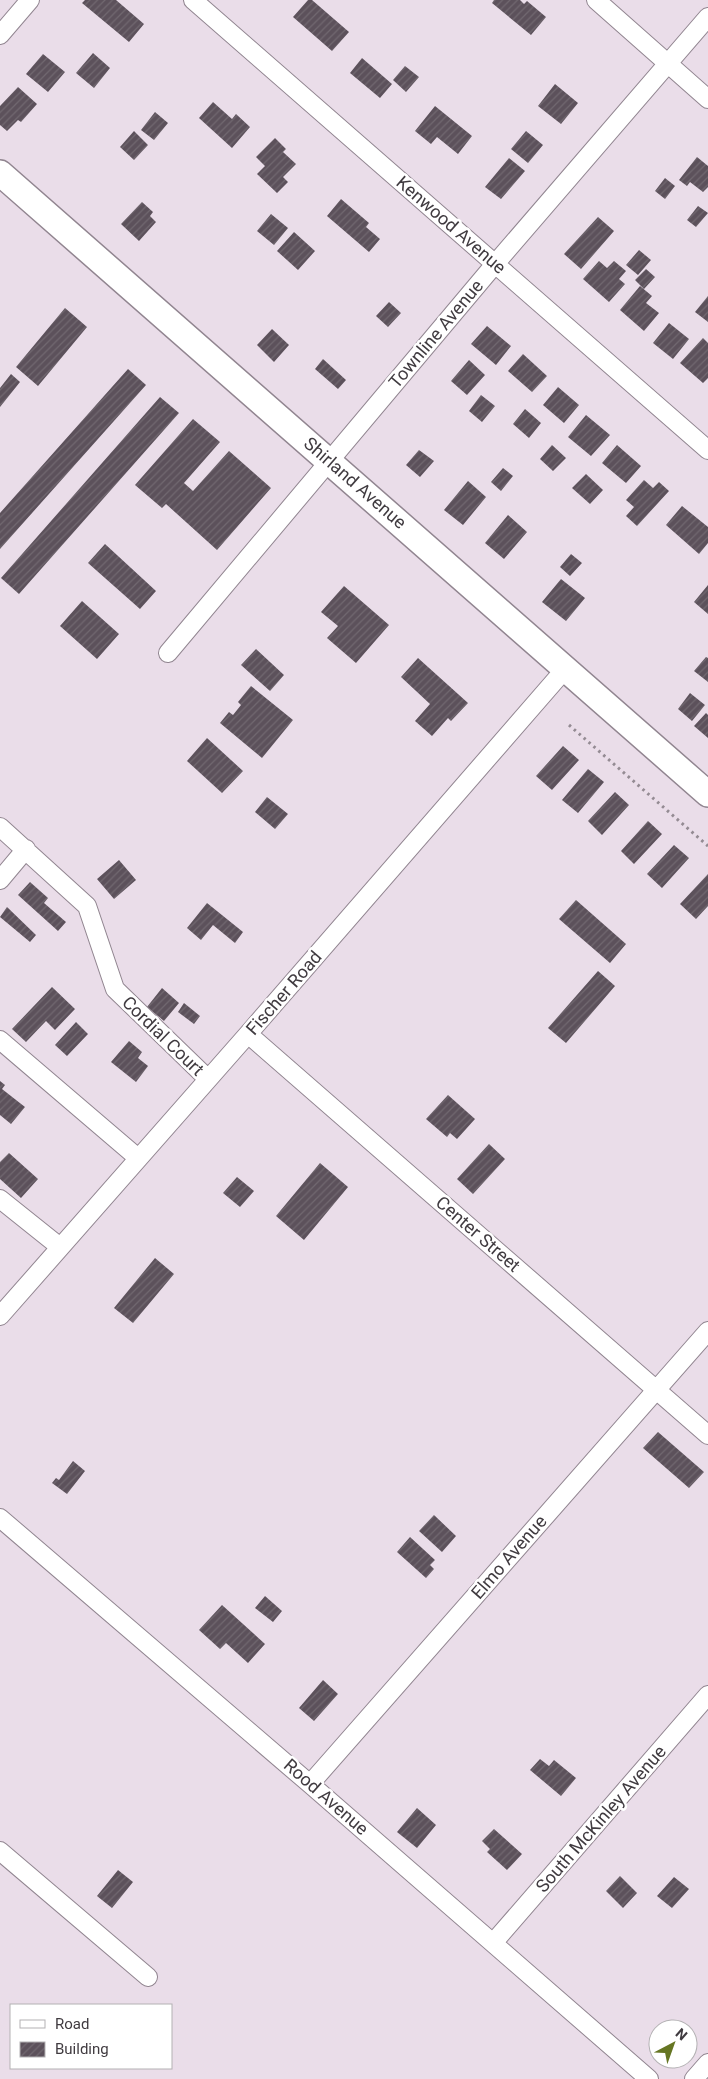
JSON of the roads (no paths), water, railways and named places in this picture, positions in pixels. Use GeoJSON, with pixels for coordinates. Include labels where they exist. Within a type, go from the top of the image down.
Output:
{"type":"FeatureCollection","features":[{"type":"Feature","properties":{"kind":"street"},"geometry":{"type":"LineString","coordinates":[[0,35],[30,0]]}},
{"type":"Feature","properties":{"kind":"street","name":"Kenwood Avenue"},"geometry":{"type":"LineString","coordinates":[[193,0],[708,450]]}},
{"type":"Feature","properties":{"kind":"street"},"geometry":{"type":"LineString","coordinates":[[596,0],[708,99]]}},
{"type":"Feature","properties":{"kind":"street","name":"Townline Avenue"},"geometry":{"type":"LineString","coordinates":[[168,653],[495,264],[708,17]]}},
{"type":"Feature","properties":{"kind":"street","name":"Shirland Avenue"},"geometry":{"type":"LineString","coordinates":[[0,173],[708,794]]}},
{"type":"Feature","properties":{"kind":"street","name":"Fischer Road"},"geometry":{"type":"LineString","coordinates":[[0,1316],[566,668]]}},
{"type":"Feature","properties":{"kind":"street","name":"Cordial Court"},"geometry":{"type":"LineString","coordinates":[[0,827],[87,906],[115,989],[208,1079]]}},
{"type":"Feature","properties":{"kind":"street"},"geometry":{"type":"LineString","coordinates":[[0,880],[26,849]]}},
{"type":"Feature","properties":{"kind":"street","name":"Center Street"},"geometry":{"type":"LineString","coordinates":[[248,1034],[708,1434]]}},
{"type":"Feature","properties":{"kind":"street"},"geometry":{"type":"LineString","coordinates":[[0,1040],[138,1158]]}},
{"type":"Feature","properties":{"kind":"street"},"geometry":{"type":"LineString","coordinates":[[0,1199],[60,1247]]}},
{"type":"Feature","properties":{"kind":"street","name":"Elmo Avenue"},"geometry":{"type":"LineString","coordinates":[[310,1784],[708,1330]]}},
{"type":"Feature","properties":{"kind":"street","name":"Rood Avenue"},"geometry":{"type":"LineString","coordinates":[[0,1518],[649,2079]]}},
{"type":"Feature","properties":{"kind":"street","name":"South McKinley Avenue"},"geometry":{"type":"LineString","coordinates":[[493,1943],[708,1695]]}},
{"type":"Feature","properties":{"kind":"street"},"geometry":{"type":"LineString","coordinates":[[0,1851],[148,1977]]}},
{"type":"Feature","properties":{"kind":"street"},"geometry":{"type":"LineString","coordinates":[[694,2079],[708,2063]]}}]}
